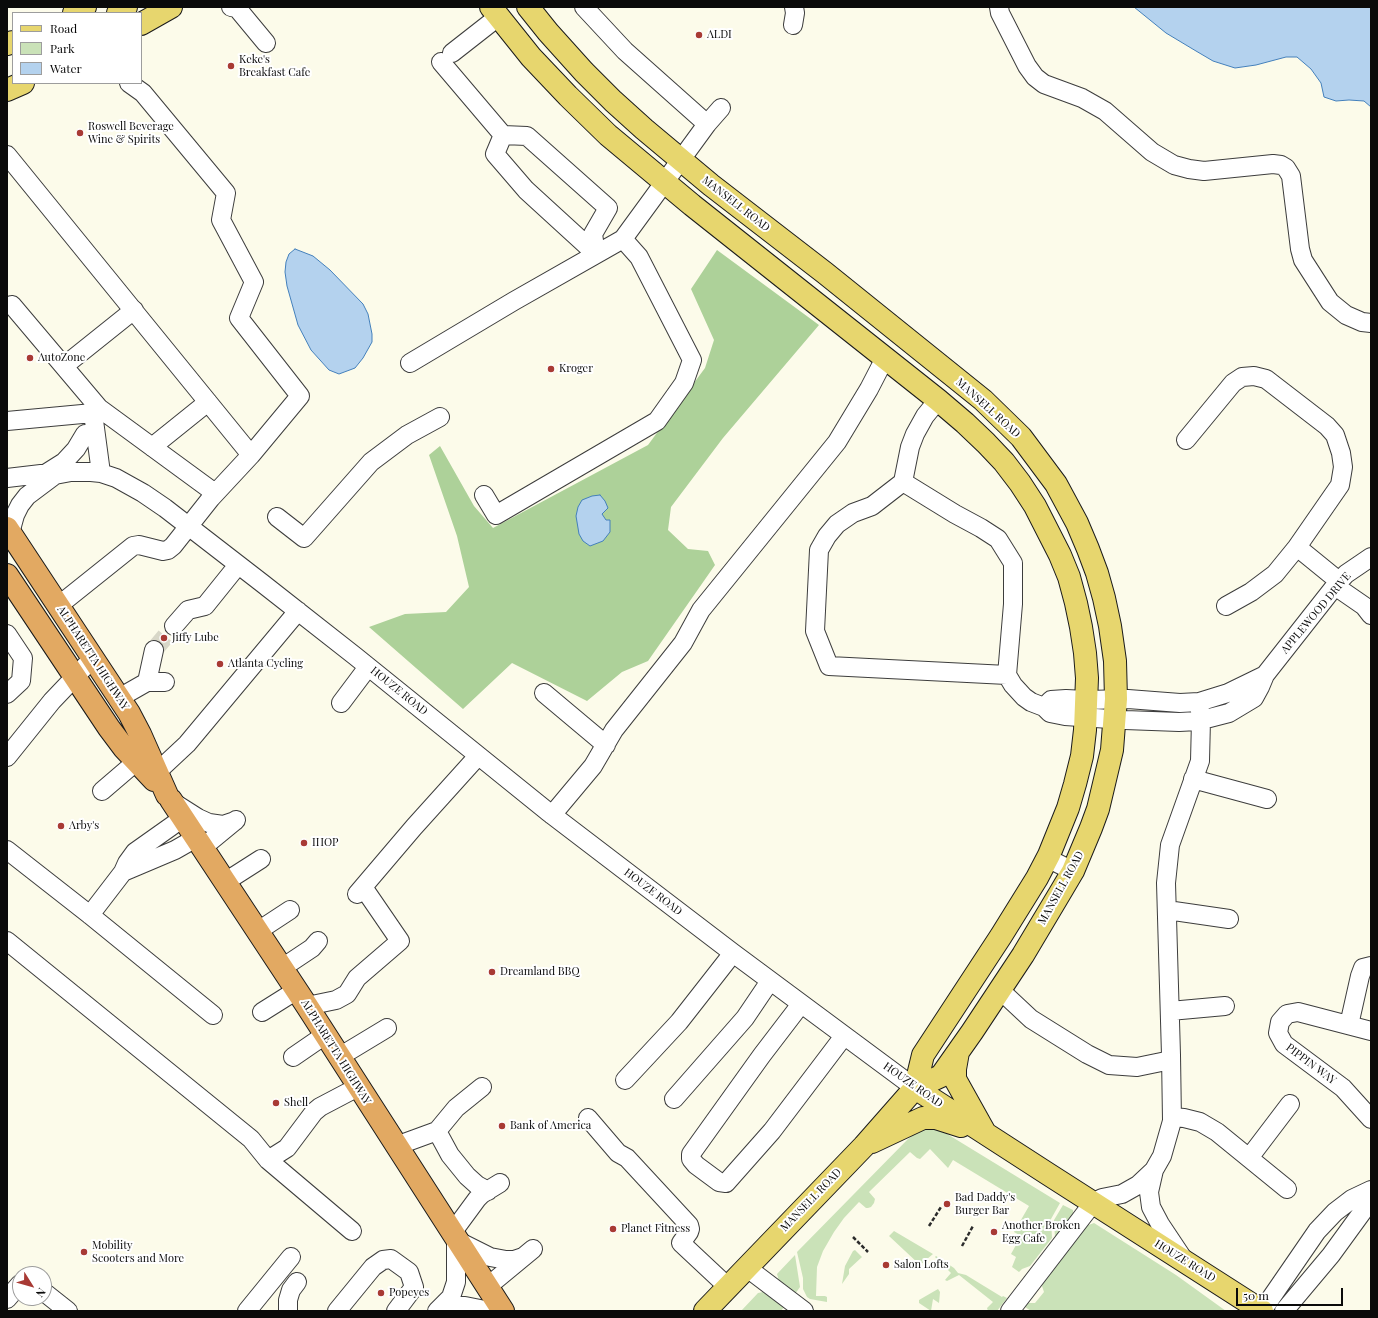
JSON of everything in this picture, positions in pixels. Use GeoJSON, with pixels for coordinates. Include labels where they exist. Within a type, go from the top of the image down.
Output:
{"type":"FeatureCollection","features":[{"type":"Feature","properties":{"kind":"highway","name":"ALPHARETTA HIGHWAY"},"geometry":{"type":"LineString","coordinates":[[8,531],[119,698],[140,734],[157,772],[174,804],[302,998],[503,1311]]}},
{"type":"Feature","properties":{"kind":"highway","name":"ALPHARETTA HIGHWAY"},"geometry":{"type":"LineString","coordinates":[[7,576],[109,728],[174,804]]}},
{"type":"Feature","properties":{"kind":"main road"},"geometry":{"type":"LineString","coordinates":[[76,12],[85,7]]}},
{"type":"Feature","properties":{"kind":"main road"},"geometry":{"type":"LineString","coordinates":[[142,23],[171,7]]}},
{"type":"Feature","properties":{"kind":"main road","name":"MANSELL ROAD"},"geometry":{"type":"LineString","coordinates":[[532,11],[567,53],[613,101],[681,160],[983,400],[1021,438],[1056,484],[1077,523],[1088,549],[1104,598],[1115,661],[1115,709],[1112,750],[1098,809],[1084,847],[1073,871],[1023,955],[941,1076],[915,1088],[864,1146],[705,1311]]}},
{"type":"Feature","properties":{"kind":"main road","name":"MANSELL ROAD"},"geometry":{"type":"LineString","coordinates":[[494,12],[531,57],[608,135],[665,183],[966,423],[1004,462],[1020,483],[1040,515],[1069,577],[1076,603],[1085,653],[1087,678],[1082,756],[1075,784],[1060,830],[1037,878],[923,1055],[915,1088]]}},
{"type":"Feature","properties":{"kind":"main road"},"geometry":{"type":"LineString","coordinates":[[7,90],[22,84]]}},
{"type":"Feature","properties":{"kind":"main road"},"geometry":{"type":"LineString","coordinates":[[1040,515],[1066,502]]}},
{"type":"Feature","properties":{"kind":"main road"},"geometry":{"type":"LineString","coordinates":[[958,1052],[955,1079],[986,1133]]}},
{"type":"Feature","properties":{"kind":"main road","name":"HOUZE ROAD"},"geometry":{"type":"LineString","coordinates":[[915,1088],[1184,1260],[1254,1309]]}},
{"type":"Feature","properties":{"kind":"main road"},"geometry":{"type":"LineString","coordinates":[[864,1146],[923,1118],[936,1118],[986,1133]]}},
{"type":"Feature","properties":{"kind":"street"},"geometry":{"type":"LineString","coordinates":[[584,7],[625,51],[708,124]]}},
{"type":"Feature","properties":{"kind":"street"},"geometry":{"type":"LineString","coordinates":[[793,25],[796,13],[794,7]]}},
{"type":"Feature","properties":{"kind":"street"},"geometry":{"type":"LineString","coordinates":[[999,7],[1000,13],[1027,66],[1035,77],[1044,84],[1082,98],[1105,111],[1152,152],[1174,165],[1204,171],[1273,164],[1281,165],[1286,168],[1291,176],[1300,249],[1303,260],[1330,302],[1346,315],[1362,322],[1371,323]]}},
{"type":"Feature","properties":{"kind":"street"},"geometry":{"type":"LineString","coordinates":[[235,8],[266,42]]}},
{"type":"Feature","properties":{"kind":"street"},"geometry":{"type":"LineString","coordinates":[[494,12],[447,57],[503,136]]}},
{"type":"Feature","properties":{"kind":"street"},"geometry":{"type":"LineString","coordinates":[[58,606],[133,546],[139,545],[163,551],[168,550],[173,546],[215,493],[251,456],[300,396],[239,318],[254,282],[221,220],[226,193],[143,93],[130,84]]}},
{"type":"Feature","properties":{"kind":"street"},"geometry":{"type":"LineString","coordinates":[[410,363],[514,301],[623,239],[721,108]]}},
{"type":"Feature","properties":{"kind":"street"},"geometry":{"type":"LineString","coordinates":[[503,136],[495,154],[526,190],[596,254]]}},
{"type":"Feature","properties":{"kind":"street"},"geometry":{"type":"LineString","coordinates":[[503,136],[527,136],[608,208],[593,234],[596,254]]}},
{"type":"Feature","properties":{"kind":"street"},"geometry":{"type":"LineString","coordinates":[[7,155],[251,456]]}},
{"type":"Feature","properties":{"kind":"street"},"geometry":{"type":"LineString","coordinates":[[484,495],[496,515],[657,421],[684,383],[692,360],[639,257],[623,239]]}},
{"type":"Feature","properties":{"kind":"street"},"geometry":{"type":"LineString","coordinates":[[12,305],[64,366],[92,412],[96,473]]}},
{"type":"Feature","properties":{"kind":"street"},"geometry":{"type":"LineString","coordinates":[[64,366],[134,310]]}},
{"type":"Feature","properties":{"kind":"street"},"geometry":{"type":"LineString","coordinates":[[552,815],[593,766],[614,730],[683,643],[701,610],[837,442],[869,389],[885,358]]}},
{"type":"Feature","properties":{"kind":"street"},"geometry":{"type":"LineString","coordinates":[[1186,440],[1233,383],[1242,377],[1254,376],[1266,379],[1327,426],[1335,436],[1341,453],[1344,468],[1340,485],[1298,547],[1275,574],[1251,592],[1226,606]]}},
{"type":"Feature","properties":{"kind":"street"},"geometry":{"type":"LineString","coordinates":[[903,482],[954,514],[998,539],[1013,563],[1013,604],[1007,675],[829,666],[815,631],[819,550],[827,536],[837,524],[853,513],[872,506],[903,482],[910,447],[915,434],[925,416],[938,400]]}},
{"type":"Feature","properties":{"kind":"street"},"geometry":{"type":"LineString","coordinates":[[152,447],[208,402]]}},
{"type":"Feature","properties":{"kind":"street"},"geometry":{"type":"LineString","coordinates":[[7,421],[92,412],[152,447],[215,493]]}},
{"type":"Feature","properties":{"kind":"street"},"geometry":{"type":"LineString","coordinates":[[50,475],[53,470],[68,458],[76,449],[85,434],[92,412]]}},
{"type":"Feature","properties":{"kind":"street"},"geometry":{"type":"LineString","coordinates":[[277,517],[304,538],[371,462],[407,435],[440,417]]}},
{"type":"Feature","properties":{"kind":"street"},"geometry":{"type":"LineString","coordinates":[[85,434],[96,473]]}},
{"type":"Feature","properties":{"kind":"street","name":"HOUZE ROAD"},"geometry":{"type":"LineString","coordinates":[[7,478],[71,472],[96,473],[116,478],[159,504],[368,666],[552,815],[770,981],[915,1088]]}},
{"type":"Feature","properties":{"kind":"street","name":"HOUZE ROAD"},"geometry":{"type":"LineString","coordinates":[[8,531],[20,505],[27,496],[50,475]]}},
{"type":"Feature","properties":{"kind":"street"},"geometry":{"type":"LineString","coordinates":[[1298,547],[1337,584],[1364,606],[1371,615]]}},
{"type":"Feature","properties":{"kind":"street","name":"APPLEWOOD DRIVE"},"geometry":{"type":"LineString","coordinates":[[1007,675],[1024,697],[1031,702],[1044,707],[1050,714],[1065,716],[1086,709],[1115,709],[1179,722],[1200,720],[1229,713],[1254,698],[1265,675],[1337,584],[1346,574],[1371,556]]}},
{"type":"Feature","properties":{"kind":"street"},"geometry":{"type":"LineString","coordinates":[[174,626],[188,610],[205,606],[238,565]]}},
{"type":"Feature","properties":{"kind":"street"},"geometry":{"type":"LineString","coordinates":[[157,772],[187,744],[298,611]]}},
{"type":"Feature","properties":{"kind":"street"},"geometry":{"type":"LineString","coordinates":[[7,634],[23,658],[21,681],[7,694]]}},
{"type":"Feature","properties":{"kind":"street"},"geometry":{"type":"LineString","coordinates":[[119,698],[156,682],[154,650]]}},
{"type":"Feature","properties":{"kind":"street"},"geometry":{"type":"LineString","coordinates":[[7,757],[31,726],[93,658]]}},
{"type":"Feature","properties":{"kind":"street"},"geometry":{"type":"LineString","coordinates":[[341,703],[368,666]]}},
{"type":"Feature","properties":{"kind":"street","name":"APPLEWOOD DRIVE"},"geometry":{"type":"LineString","coordinates":[[1115,709],[1128,699],[1180,703],[1199,702],[1228,693],[1265,675]]}},
{"type":"Feature","properties":{"kind":"street"},"geometry":{"type":"LineString","coordinates":[[544,694],[606,745]]}},
{"type":"Feature","properties":{"kind":"street"},"geometry":{"type":"LineString","coordinates":[[1184,1260],[1160,1224],[1151,1207],[1149,1192],[1154,1170],[1162,1156],[1172,1121],[1172,1060],[1166,883],[1170,845],[1200,761],[1199,702]]}},
{"type":"Feature","properties":{"kind":"street"},"geometry":{"type":"LineString","coordinates":[[262,1012],[302,998],[336,1000],[347,994],[357,978],[400,941],[360,890],[478,756]]}},
{"type":"Feature","properties":{"kind":"street"},"geometry":{"type":"LineString","coordinates":[[102,791],[137,761]]}},
{"type":"Feature","properties":{"kind":"street"},"geometry":{"type":"LineString","coordinates":[[1193,779],[1267,799]]}},
{"type":"Feature","properties":{"kind":"street"},"geometry":{"type":"LineString","coordinates":[[90,915],[123,872],[127,862],[174,804],[209,823],[223,825],[240,817],[199,843],[175,850],[123,872]]}},
{"type":"Feature","properties":{"kind":"street"},"geometry":{"type":"LineString","coordinates":[[7,850],[214,1015]]}},
{"type":"Feature","properties":{"kind":"street"},"geometry":{"type":"LineString","coordinates":[[1047,858],[1073,871]]}},
{"type":"Feature","properties":{"kind":"street"},"geometry":{"type":"LineString","coordinates":[[225,882],[261,859]]}},
{"type":"Feature","properties":{"kind":"street"},"geometry":{"type":"LineString","coordinates":[[258,931],[290,910]]}},
{"type":"Feature","properties":{"kind":"street"},"geometry":{"type":"LineString","coordinates":[[1167,910],[1229,919]]}},
{"type":"Feature","properties":{"kind":"street"},"geometry":{"type":"LineString","coordinates":[[7,941],[251,1139],[268,1160],[352,1231]]}},
{"type":"Feature","properties":{"kind":"street"},"geometry":{"type":"LineString","coordinates":[[282,968],[312,948],[318,941]]}},
{"type":"Feature","properties":{"kind":"street"},"geometry":{"type":"LineString","coordinates":[[625,1080],[679,1022],[733,953]]}},
{"type":"Feature","properties":{"kind":"street"},"geometry":{"type":"LineString","coordinates":[[1348,1025],[1360,976],[1364,968],[1371,966]]}},
{"type":"Feature","properties":{"kind":"street"},"geometry":{"type":"LineString","coordinates":[[674,1099],[745,1018],[770,981]]}},
{"type":"Feature","properties":{"kind":"street"},"geometry":{"type":"LineString","coordinates":[[1000,990],[1031,1019],[1087,1054],[1109,1065],[1137,1067],[1172,1060]]}},
{"type":"Feature","properties":{"kind":"street"},"geometry":{"type":"LineString","coordinates":[[801,1004],[762,1055],[691,1154],[691,1159],[696,1165],[719,1182],[726,1183],[772,1131],[844,1036]]}},
{"type":"Feature","properties":{"kind":"street"},"geometry":{"type":"LineString","coordinates":[[1170,1011],[1225,1006]]}},
{"type":"Feature","properties":{"kind":"street","name":"PIPPIN WAY"},"geometry":{"type":"LineString","coordinates":[[1371,1031],[1298,1012],[1287,1014],[1280,1022],[1278,1033],[1284,1044],[1343,1088],[1371,1119]]}},
{"type":"Feature","properties":{"kind":"street"},"geometry":{"type":"LineString","coordinates":[[339,1057],[387,1028]]}},
{"type":"Feature","properties":{"kind":"street"},"geometry":{"type":"LineString","coordinates":[[293,1057],[325,1035]]}},
{"type":"Feature","properties":{"kind":"street"},"geometry":{"type":"LineString","coordinates":[[268,1160],[287,1148],[314,1112],[320,1107],[358,1087]]}},
{"type":"Feature","properties":{"kind":"street"},"geometry":{"type":"LineString","coordinates":[[396,1146],[437,1131],[456,1108],[482,1087]]}},
{"type":"Feature","properties":{"kind":"street"},"geometry":{"type":"LineString","coordinates":[[1249,1158],[1290,1104]]}},
{"type":"Feature","properties":{"kind":"street"},"geometry":{"type":"LineString","coordinates":[[1172,1117],[1200,1122],[1217,1132],[1288,1189]]}},
{"type":"Feature","properties":{"kind":"street"},"geometry":{"type":"LineString","coordinates":[[588,1118],[618,1153],[627,1158],[689,1225],[689,1232],[681,1243],[728,1287]]}},
{"type":"Feature","properties":{"kind":"street"},"geometry":{"type":"LineString","coordinates":[[437,1131],[450,1155],[467,1176],[477,1185],[494,1187],[477,1199],[454,1236],[456,1282],[451,1297],[437,1311]]}},
{"type":"Feature","properties":{"kind":"street"},"geometry":{"type":"LineString","coordinates":[[1010,1311],[1093,1203],[1102,1198],[1122,1194],[1138,1185],[1154,1170]]}},
{"type":"Feature","properties":{"kind":"street"},"geometry":{"type":"LineString","coordinates":[[1254,1309],[1317,1231],[1335,1212],[1352,1199],[1371,1190]]}},
{"type":"Feature","properties":{"kind":"street"},"geometry":{"type":"LineString","coordinates":[[1284,1311],[1331,1255],[1363,1211],[1371,1203]]}},
{"type":"Feature","properties":{"kind":"street"},"geometry":{"type":"LineString","coordinates":[[454,1236],[490,1257],[514,1260],[528,1253],[487,1287]]}},
{"type":"Feature","properties":{"kind":"street"},"geometry":{"type":"LineString","coordinates":[[247,1311],[291,1256]]}},
{"type":"Feature","properties":{"kind":"street"},"geometry":{"type":"LineString","coordinates":[[337,1311],[373,1267],[383,1260],[391,1259],[409,1272],[414,1287],[396,1311]]}},
{"type":"Feature","properties":{"kind":"street"},"geometry":{"type":"LineString","coordinates":[[746,1267],[804,1311]]}},
{"type":"Feature","properties":{"kind":"street"},"geometry":{"type":"LineString","coordinates":[[288,1311],[288,1300],[291,1290],[297,1282]]}},
{"type":"Feature","properties":{"kind":"street"},"geometry":{"type":"LineString","coordinates":[[52,1298],[68,1311]]}},
{"type":"Feature","properties":{"kind":"street"},"geometry":{"type":"LineString","coordinates":[[452,1311],[459,1306],[490,1311]]}},
{"type":"Feature","properties":{"kind":"path"},"geometry":{"type":"LineString","coordinates":[[930,1226],[940,1207]]}},
{"type":"Feature","properties":{"kind":"path"},"geometry":{"type":"LineString","coordinates":[[962,1246],[973,1226]]}},
{"type":"Feature","properties":{"kind":"path"},"geometry":{"type":"LineString","coordinates":[[853,1237],[868,1252]]}},
{"type":"Feature","properties":{"kind":"green space"},"geometry":{"type":"Polygon","coordinates":[[[717,250],[819,325],[723,438],[671,507],[668,530],[688,549],[708,551],[715,565],[648,661],[622,672],[587,701],[512,663],[463,709],[369,627],[405,614],[446,612],[469,587],[457,536],[429,455],[440,446],[474,506],[493,528],[648,445],[705,368],[714,340],[691,289],[717,250]]]}},
{"type":"Feature","properties":{"kind":"green space"},"geometry":{"type":"Polygon","coordinates":[[[921,1129],[939,1129],[1060,1203],[1051,1219],[1052,1238],[1030,1266],[1019,1272],[1012,1267],[1016,1257],[1011,1254],[1021,1236],[1014,1232],[1029,1206],[953,1160],[948,1168],[930,1149],[920,1159],[910,1152],[869,1192],[875,1199],[871,1207],[866,1208],[859,1202],[844,1218],[834,1232],[823,1251],[817,1267],[816,1296],[827,1297],[827,1302],[810,1299],[807,1297],[803,1289],[803,1278],[797,1252],[908,1139],[921,1129]]]}},
{"type":"Feature","properties":{"kind":"green space"},"geometry":{"type":"Polygon","coordinates":[[[1063,1205],[1073,1210],[1073,1213],[1055,1238],[1054,1220],[1063,1205]]]}},
{"type":"Feature","properties":{"kind":"green space"},"geometry":{"type":"Polygon","coordinates":[[[1094,1223],[1176,1275],[1226,1311],[1031,1311],[1025,1307],[1028,1303],[1035,1303],[1044,1292],[1042,1286],[1044,1281],[1086,1226],[1094,1223]]]}},
{"type":"Feature","properties":{"kind":"green space"},"geometry":{"type":"Polygon","coordinates":[[[894,1231],[933,1254],[920,1265],[889,1236],[894,1231]]]}},
{"type":"Feature","properties":{"kind":"green space"},"geometry":{"type":"Polygon","coordinates":[[[855,1250],[862,1257],[849,1269],[849,1274],[842,1284],[845,1266],[855,1250]]]}},
{"type":"Feature","properties":{"kind":"green space"},"geometry":{"type":"Polygon","coordinates":[[[795,1255],[800,1287],[795,1294],[779,1281],[777,1274],[795,1255]]]}},
{"type":"Feature","properties":{"kind":"green space"},"geometry":{"type":"Polygon","coordinates":[[[936,1256],[954,1268],[958,1273],[966,1275],[1002,1297],[1007,1298],[997,1311],[988,1311],[987,1308],[993,1302],[959,1275],[947,1281],[945,1280],[951,1273],[935,1257],[936,1256]]]}},
{"type":"Feature","properties":{"kind":"green space"},"geometry":{"type":"Polygon","coordinates":[[[938,1289],[940,1292],[939,1303],[933,1299],[931,1311],[919,1303],[919,1300],[938,1289]]]}},
{"type":"Feature","properties":{"kind":"green space"},"geometry":{"type":"Polygon","coordinates":[[[763,1292],[784,1307],[781,1311],[741,1311],[758,1293],[763,1292]]]}},
{"type":"Feature","properties":{"kind":"water"},"geometry":{"type":"Polygon","coordinates":[[[1134,7],[1371,7],[1371,107],[1364,101],[1336,101],[1324,97],[1321,83],[1311,69],[1297,57],[1286,57],[1256,65],[1235,68],[1213,61],[1166,33],[1134,7]]]}},
{"type":"Feature","properties":{"kind":"water"},"geometry":{"type":"Polygon","coordinates":[[[295,249],[313,256],[330,270],[363,304],[368,314],[372,342],[363,358],[355,368],[339,374],[329,370],[311,350],[298,325],[287,286],[285,272],[289,254],[295,249]]]}},
{"type":"Feature","properties":{"kind":"water"},"geometry":{"type":"Polygon","coordinates":[[[600,495],[608,508],[602,514],[606,520],[610,520],[610,532],[603,541],[590,546],[583,541],[579,534],[576,516],[578,507],[582,500],[600,495]]]}},
{"type":"Feature","properties":{"kind":"tunnel"},"geometry":{"type":"LineString","coordinates":[[154,650],[174,626]]}},
{"type":"Feature","properties":{"kind":"place","name":"ALDI"},"geometry":{"type":"Point","coordinates":[699,35]}},
{"type":"Feature","properties":{"kind":"place","name":"Keke's Breakfast Cafe"},"geometry":{"type":"Point","coordinates":[231,66]}},
{"type":"Feature","properties":{"kind":"place","name":"Roswell Beverage Wine & Spirits"},"geometry":{"type":"Point","coordinates":[80,133]}},
{"type":"Feature","properties":{"kind":"place","name":"AutoZone"},"geometry":{"type":"Point","coordinates":[30,358]}},
{"type":"Feature","properties":{"kind":"place","name":"Kroger"},"geometry":{"type":"Point","coordinates":[551,369]}},
{"type":"Feature","properties":{"kind":"place","name":"Jiffy Lube"},"geometry":{"type":"Point","coordinates":[164,638]}},
{"type":"Feature","properties":{"kind":"place","name":"Atlanta Cycling"},"geometry":{"type":"Point","coordinates":[220,664]}},
{"type":"Feature","properties":{"kind":"place","name":"Arby's"},"geometry":{"type":"Point","coordinates":[61,826]}},
{"type":"Feature","properties":{"kind":"place","name":"IHOP"},"geometry":{"type":"Point","coordinates":[304,843]}},
{"type":"Feature","properties":{"kind":"place","name":"Dreamland BBQ"},"geometry":{"type":"Point","coordinates":[492,972]}},
{"type":"Feature","properties":{"kind":"place","name":"Shell"},"geometry":{"type":"Point","coordinates":[276,1103]}},
{"type":"Feature","properties":{"kind":"place","name":"Bank of America"},"geometry":{"type":"Point","coordinates":[502,1126]}},
{"type":"Feature","properties":{"kind":"place","name":"Bad Daddy's Burger Bar"},"geometry":{"type":"Point","coordinates":[947,1204]}},
{"type":"Feature","properties":{"kind":"place","name":"Planet Fitness"},"geometry":{"type":"Point","coordinates":[613,1229]}},
{"type":"Feature","properties":{"kind":"place","name":"Another Broken Egg Cafe"},"geometry":{"type":"Point","coordinates":[994,1232]}},
{"type":"Feature","properties":{"kind":"place","name":"Mobility Scooters and More"},"geometry":{"type":"Point","coordinates":[84,1252]}},
{"type":"Feature","properties":{"kind":"place","name":"Salon Lofts"},"geometry":{"type":"Point","coordinates":[886,1265]}},
{"type":"Feature","properties":{"kind":"place","name":"Popeyes"},"geometry":{"type":"Point","coordinates":[381,1293]}}]}
